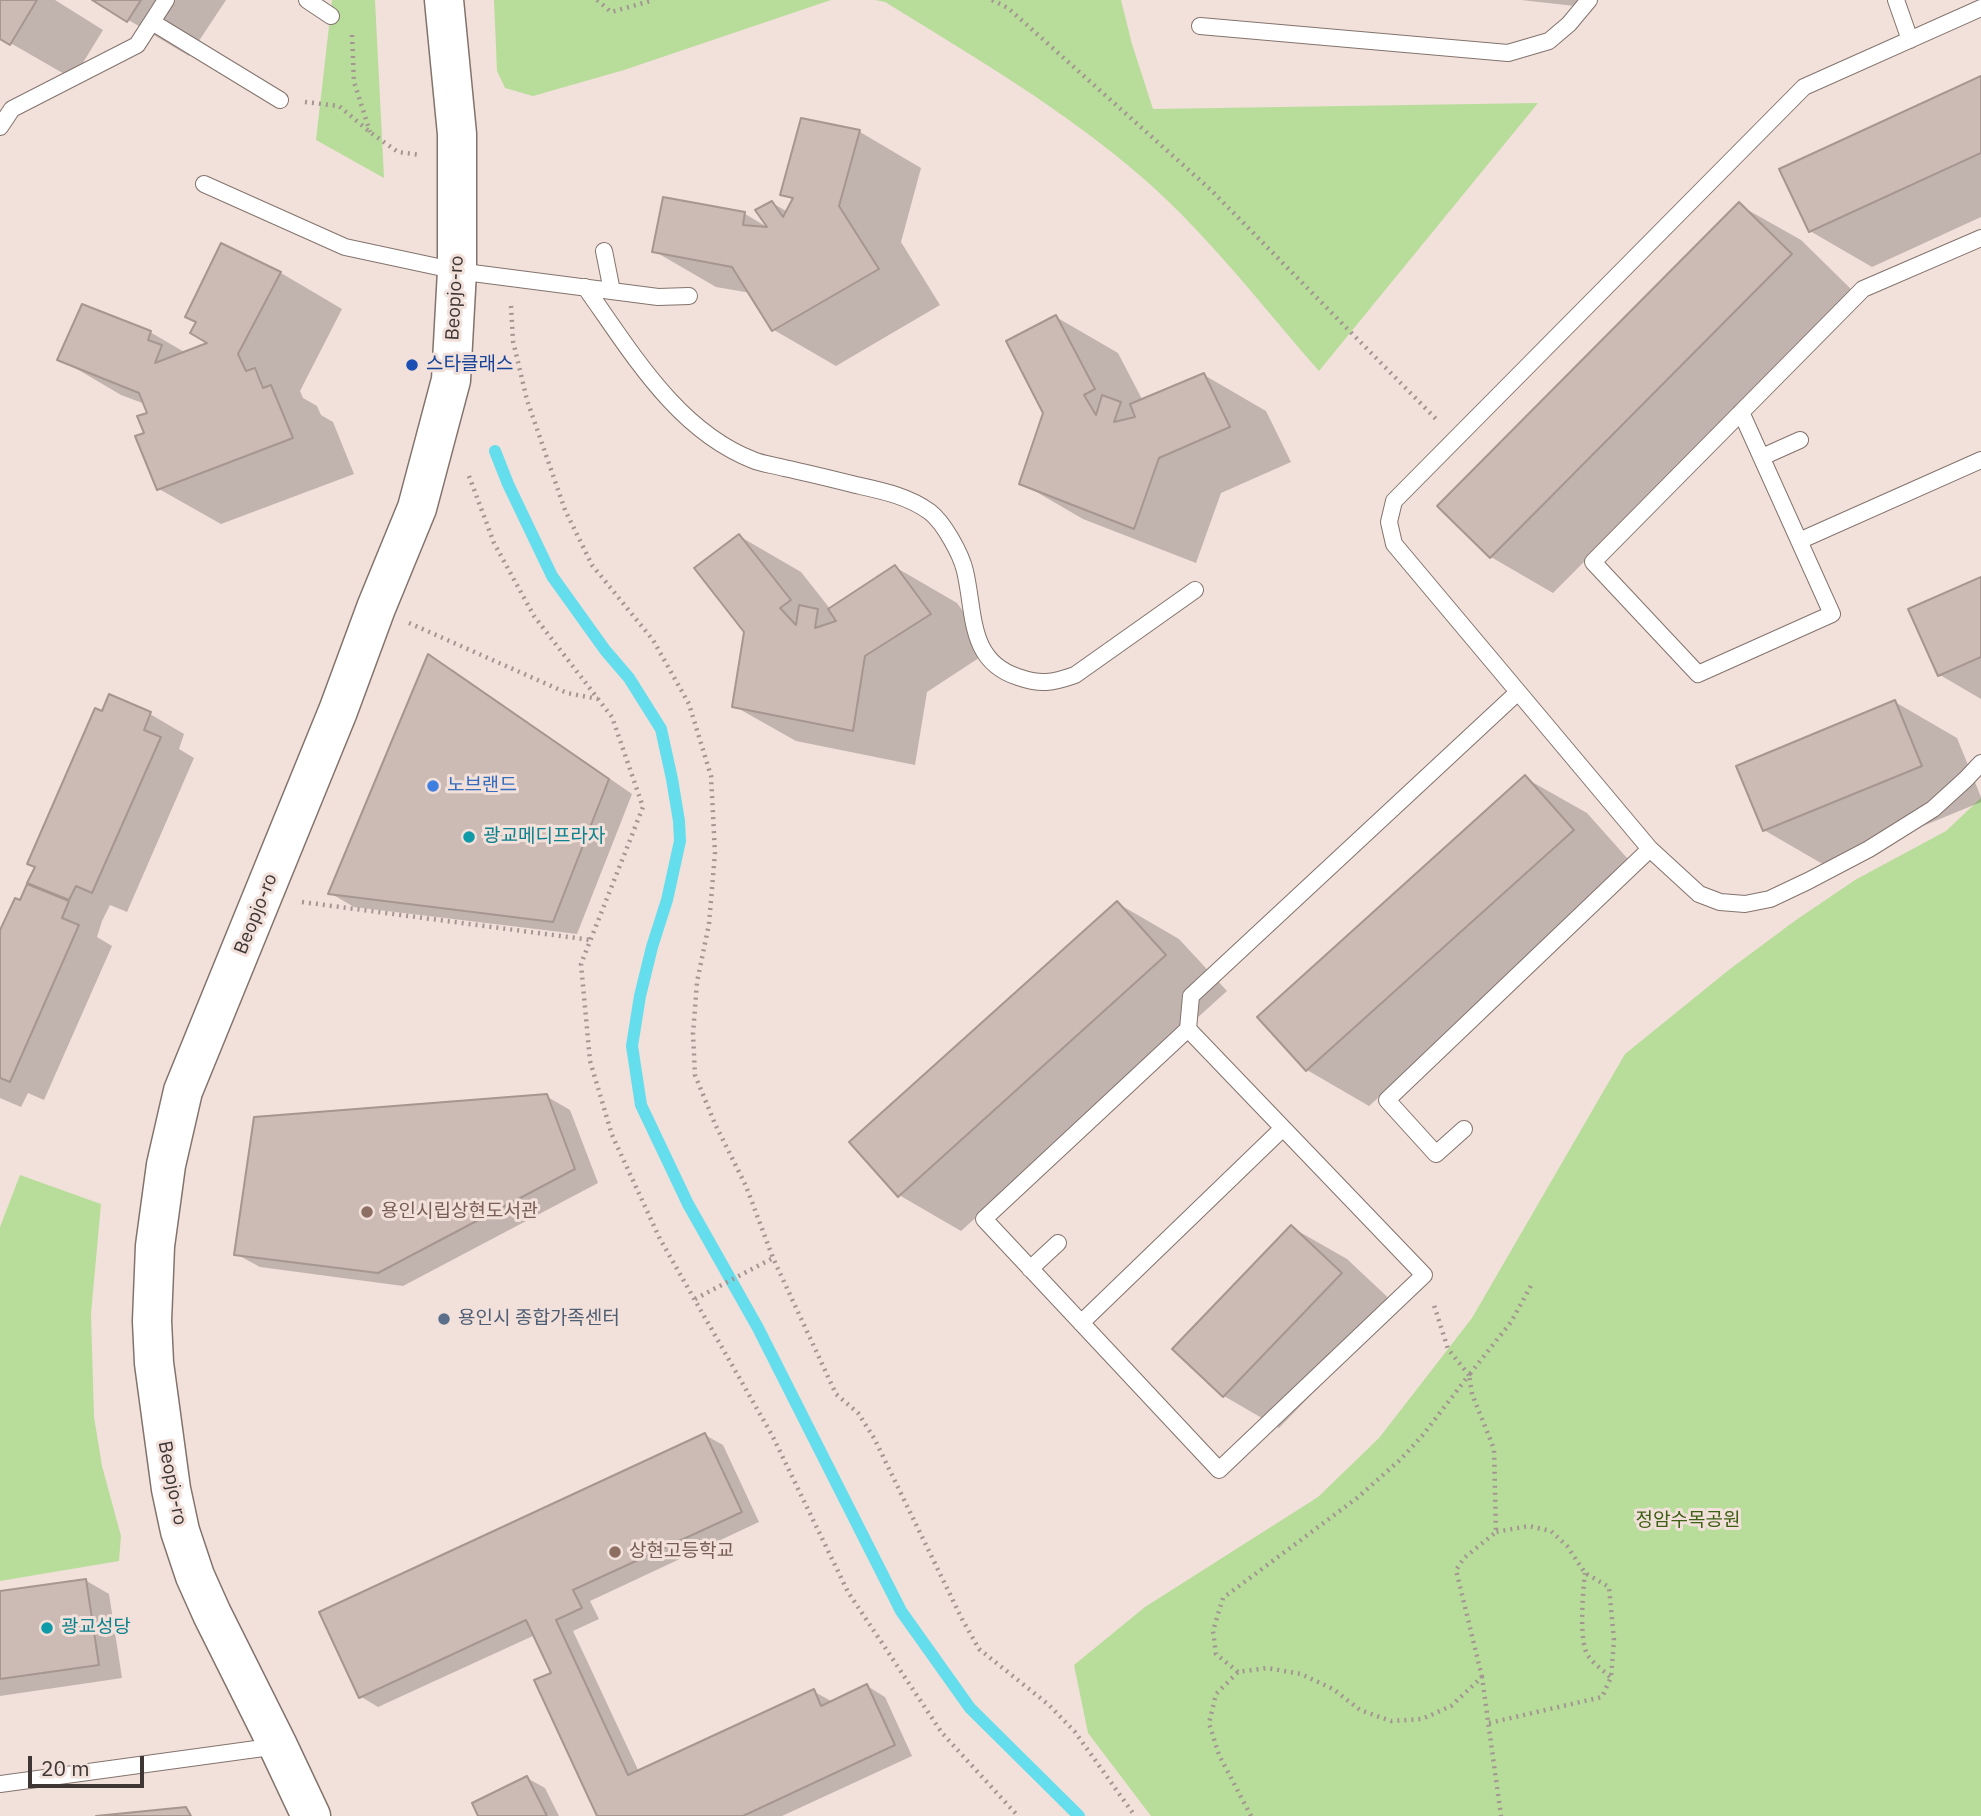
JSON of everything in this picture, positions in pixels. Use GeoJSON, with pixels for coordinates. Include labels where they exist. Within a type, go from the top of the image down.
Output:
{"type":"FeatureCollection","features":[{"type":"Feature","properties":{"kind":"street","name":"Beopjo-ro"},"geometry":{"type":"LineString","coordinates":[[311,1816],[212,1614],[195,1576],[180,1531],[158,1403],[152,1321],[155,1246],[166,1166],[183,1091],[338,711],[417,508],[450,380],[457,271],[457,134],[443,0]]}},
{"type":"Feature","properties":{"kind":"lane"},"geometry":{"type":"LineString","coordinates":[[0,127],[6,106],[137,45],[166,0]]}},
{"type":"Feature","properties":{"kind":"lane"},"geometry":{"type":"LineString","coordinates":[[307,0],[331,16]]}},
{"type":"Feature","properties":{"kind":"lane"},"geometry":{"type":"LineString","coordinates":[[1199,26],[1508,53],[1549,41],[1569,24],[1589,0]]}},
{"type":"Feature","properties":{"kind":"lane"},"geometry":{"type":"LineString","coordinates":[[1896,0],[1910,40]]}},
{"type":"Feature","properties":{"kind":"lane"},"geometry":{"type":"LineString","coordinates":[[1981,8],[1804,87],[1394,501],[1389,522],[1394,544],[1650,849],[1699,894],[1720,902],[1745,904],[1770,899],[1869,849],[1933,809],[1981,763]]}},
{"type":"Feature","properties":{"kind":"lane"},"geometry":{"type":"LineString","coordinates":[[152,22],[280,100]]}},
{"type":"Feature","properties":{"kind":"lane"},"geometry":{"type":"LineString","coordinates":[[204,184],[345,247],[457,271],[658,297],[688,296]]}},
{"type":"Feature","properties":{"kind":"lane"},"geometry":{"type":"LineString","coordinates":[[1741,412],[1832,614],[1698,674],[1593,562],[1741,412],[1863,289],[1981,238]]}},
{"type":"Feature","properties":{"kind":"lane"},"geometry":{"type":"LineString","coordinates":[[604,251],[612,291]]}},
{"type":"Feature","properties":{"kind":"lane"},"geometry":{"type":"LineString","coordinates":[[585,287],[647,374],[677,407],[717,442],[754,460],[902,496],[932,514],[972,565],[976,635],[990,661],[1011,675],[1034,683],[1054,682],[1075,675],[1195,590]]}},
{"type":"Feature","properties":{"kind":"lane"},"geometry":{"type":"LineString","coordinates":[[1762,457],[1800,440]]}},
{"type":"Feature","properties":{"kind":"lane"},"geometry":{"type":"LineString","coordinates":[[1799,541],[1981,460]]}},
{"type":"Feature","properties":{"kind":"lane"},"geometry":{"type":"LineString","coordinates":[[1188,1029],[1424,1275],[1219,1469],[984,1219],[1188,1029],[1192,996],[1518,692]]}},
{"type":"Feature","properties":{"kind":"lane"},"geometry":{"type":"LineString","coordinates":[[1464,1129],[1436,1154],[1387,1100],[1650,849]]}},
{"type":"Feature","properties":{"kind":"lane"},"geometry":{"type":"LineString","coordinates":[[1081,1323],[1283,1128]]}},
{"type":"Feature","properties":{"kind":"lane"},"geometry":{"type":"LineString","coordinates":[[1030,1269],[1058,1243]]}},
{"type":"Feature","properties":{"kind":"lane"},"geometry":{"type":"LineString","coordinates":[[0,1784],[278,1746]]}},
{"type":"Feature","properties":{"kind":"path"},"geometry":{"type":"LineString","coordinates":[[597,0],[611,12],[654,0]]}},
{"type":"Feature","properties":{"kind":"path"},"geometry":{"type":"LineString","coordinates":[[992,0],[1008,8],[1211,190],[1455,439]]}},
{"type":"Feature","properties":{"kind":"path"},"geometry":{"type":"LineString","coordinates":[[352,30],[354,82],[371,133]]}},
{"type":"Feature","properties":{"kind":"path"},"geometry":{"type":"LineString","coordinates":[[280,100],[339,106],[398,152],[457,160]]}},
{"type":"Feature","properties":{"kind":"path"},"geometry":{"type":"LineString","coordinates":[[510,277],[515,353],[527,400],[565,510],[592,565],[653,640],[689,704],[711,776],[715,853],[709,924],[697,982],[693,1034],[695,1076],[746,1186],[773,1258],[836,1395],[858,1413],[874,1438],[979,1649],[1049,1706],[1074,1732],[1135,1816]]}},
{"type":"Feature","properties":{"kind":"path"},"geometry":{"type":"LineString","coordinates":[[469,476],[494,543],[534,616],[612,717],[643,807],[581,964],[590,1061],[612,1135],[660,1239],[772,1435],[848,1592],[942,1733],[1018,1816]]}},
{"type":"Feature","properties":{"kind":"path"},"geometry":{"type":"LineString","coordinates":[[376,608],[567,693],[598,699]]}},
{"type":"Feature","properties":{"kind":"path"},"geometry":{"type":"LineString","coordinates":[[262,897],[591,940]]}},
{"type":"Feature","properties":{"kind":"path"},"geometry":{"type":"LineString","coordinates":[[695,1299],[773,1258]]}},
{"type":"Feature","properties":{"kind":"path"},"geometry":{"type":"LineString","coordinates":[[1424,1275],[1448,1349],[1469,1375],[1472,1394],[1494,1448],[1496,1532]]}},
{"type":"Feature","properties":{"kind":"path"},"geometry":{"type":"LineString","coordinates":[[1238,1672],[1216,1654],[1213,1631],[1223,1598],[1357,1499],[1401,1460],[1511,1322],[1533,1282]]}},
{"type":"Feature","properties":{"kind":"path"},"geometry":{"type":"LineString","coordinates":[[1489,1723],[1602,1697],[1611,1678],[1614,1640],[1609,1587],[1585,1573],[1567,1546],[1551,1531],[1529,1526],[1496,1532],[1464,1558],[1456,1570],[1482,1677],[1501,1816]]}},
{"type":"Feature","properties":{"kind":"path"},"geometry":{"type":"LineString","coordinates":[[1585,1573],[1582,1599],[1587,1656],[1611,1678]]}},
{"type":"Feature","properties":{"kind":"path"},"geometry":{"type":"LineString","coordinates":[[1251,1816],[1219,1755],[1209,1723],[1216,1694],[1238,1672],[1267,1668],[1301,1674],[1333,1689],[1360,1710],[1391,1721],[1422,1718],[1451,1706],[1482,1677]]}},
{"type":"Feature","properties":{"kind":"green space"},"geometry":{"type":"Polygon","coordinates":[[[332,0],[375,0],[384,178],[316,140],[332,0]]]}},
{"type":"Feature","properties":{"kind":"green space"},"geometry":{"type":"Polygon","coordinates":[[[494,0],[831,0],[624,70],[533,96],[505,88],[497,71],[494,0]]]}},
{"type":"Feature","properties":{"kind":"green space"},"geometry":{"type":"Polygon","coordinates":[[[875,0],[1121,0],[1153,109],[1538,103],[1319,371],[1213,248],[1144,179],[1083,130],[1018,85],[885,2],[875,0]]]}},
{"type":"Feature","properties":{"kind":"green space","name":"정암수목공원"},"geometry":{"type":"Polygon","coordinates":[[[1981,798],[1981,1816],[1151,1816],[1088,1733],[1074,1665],[1145,1607],[1318,1497],[1379,1438],[1472,1318],[1625,1054],[1730,969],[1796,920],[1855,880],[1946,831],[1981,798]]]}},
{"type":"Feature","properties":{"kind":"green space"},"geometry":{"type":"Polygon","coordinates":[[[20,1175],[101,1204],[91,1314],[94,1417],[102,1466],[121,1536],[119,1561],[0,1581],[0,1227],[20,1175]]]}},
{"type":"Feature","properties":{"kind":"building"},"geometry":{"type":"Polygon","coordinates":[[[0,0],[37,0],[10,45],[0,39],[0,0]]]}},
{"type":"Feature","properties":{"kind":"building"},"geometry":{"type":"Polygon","coordinates":[[[92,0],[141,0],[127,22],[92,0]]]}},
{"type":"Feature","properties":{"kind":"building"},"geometry":{"type":"Polygon","coordinates":[[[1981,76],[1981,153],[1809,232],[1779,169],[1981,76]]]}},
{"type":"Feature","properties":{"kind":"building"},"geometry":{"type":"Polygon","coordinates":[[[801,118],[860,130],[839,206],[879,269],[772,331],[732,267],[652,252],[663,197],[745,212],[743,225],[767,227],[755,210],[772,201],[783,217],[793,198],[780,195],[801,118]]]}},
{"type":"Feature","properties":{"kind":"building"},"geometry":{"type":"Polygon","coordinates":[[[1739,202],[1792,254],[1490,558],[1437,506],[1739,202]]]}},
{"type":"Feature","properties":{"kind":"building"},"geometry":{"type":"Polygon","coordinates":[[[221,243],[281,272],[238,354],[246,371],[255,368],[263,388],[271,385],[293,438],[157,490],[135,436],[144,433],[137,416],[147,413],[139,393],[57,360],[82,304],[151,331],[148,340],[162,345],[155,363],[207,343],[190,333],[196,322],[185,317],[221,243]]]}},
{"type":"Feature","properties":{"kind":"building"},"geometry":{"type":"Polygon","coordinates":[[[1056,315],[1095,389],[1084,395],[1096,415],[1102,395],[1121,402],[1114,422],[1135,417],[1130,404],[1204,373],[1230,427],[1159,458],[1134,529],[1019,484],[1043,413],[1006,341],[1056,315]]]}},
{"type":"Feature","properties":{"kind":"building"},"geometry":{"type":"Polygon","coordinates":[[[739,534],[791,600],[780,608],[796,625],[799,605],[818,609],[815,628],[836,621],[828,609],[895,565],[931,614],[865,656],[853,731],[732,707],[744,632],[694,568],[739,534]]]}},
{"type":"Feature","properties":{"kind":"building"},"geometry":{"type":"Polygon","coordinates":[[[1981,577],[1981,657],[1938,676],[1908,609],[1981,577]]]}},
{"type":"Feature","properties":{"kind":"building","name":"광교메디프라자"},"geometry":{"type":"Polygon","coordinates":[[[428,654],[609,779],[553,922],[328,894],[428,654]]]}},
{"type":"Feature","properties":{"kind":"building"},"geometry":{"type":"Polygon","coordinates":[[[109,694],[151,712],[144,730],[161,737],[92,893],[76,886],[69,900],[27,883],[35,867],[27,864],[95,708],[102,711],[109,694]]]}},
{"type":"Feature","properties":{"kind":"building"},"geometry":{"type":"Polygon","coordinates":[[[1895,700],[1922,766],[1763,831],[1736,766],[1895,700]]]}},
{"type":"Feature","properties":{"kind":"building"},"geometry":{"type":"Polygon","coordinates":[[[1525,775],[1574,830],[1306,1071],[1257,1017],[1525,775]]]}},
{"type":"Feature","properties":{"kind":"building"},"geometry":{"type":"Polygon","coordinates":[[[27,884],[69,901],[62,918],[79,925],[10,1082],[0,1078],[0,930],[15,898],[20,900],[27,884]]]}},
{"type":"Feature","properties":{"kind":"building"},"geometry":{"type":"Polygon","coordinates":[[[1117,901],[1166,955],[898,1197],[849,1142],[1117,901]]]}},
{"type":"Feature","properties":{"kind":"building","name":"용인시립상현도서관"},"geometry":{"type":"Polygon","coordinates":[[[547,1094],[575,1169],[378,1273],[234,1255],[254,1117],[547,1094]]]}},
{"type":"Feature","properties":{"kind":"building"},"geometry":{"type":"Polygon","coordinates":[[[1291,1225],[1342,1273],[1223,1397],[1172,1349],[1291,1225]]]}},
{"type":"Feature","properties":{"kind":"building"},"geometry":{"type":"Polygon","coordinates":[[[705,1433],[742,1512],[573,1590],[582,1608],[556,1620],[628,1775],[814,1689],[821,1706],[867,1684],[895,1745],[743,1816],[597,1816],[534,1680],[551,1673],[526,1620],[359,1698],[319,1612],[705,1433]]]}},
{"type":"Feature","properties":{"kind":"building","name":"광교성당"},"geometry":{"type":"Polygon","coordinates":[[[86,1579],[99,1665],[0,1679],[0,1591],[86,1579]]]}},
{"type":"Feature","properties":{"kind":"building"},"geometry":{"type":"Polygon","coordinates":[[[527,1776],[547,1816],[478,1816],[472,1803],[527,1776]]]}},
{"type":"Feature","properties":{"kind":"building"},"geometry":{"type":"Polygon","coordinates":[[[186,1807],[191,1816],[96,1816],[186,1807]]]}},
{"type":"Feature","properties":{"kind":"waterway"},"geometry":{"type":"LineString","coordinates":[[495,451],[552,576],[605,650],[629,678],[661,729],[672,779],[680,841],[667,900],[640,996],[632,1046],[641,1105],[688,1204],[758,1328],[901,1611],[970,1708],[1079,1816]]}},
{"type":"Feature","properties":{"kind":"place","name":"스타클래스"},"geometry":{"type":"Point","coordinates":[412,365]}},
{"type":"Feature","properties":{"kind":"place","name":"노브랜드"},"geometry":{"type":"Point","coordinates":[433,786]}},
{"type":"Feature","properties":{"kind":"place","name":"광교메디프라자"},"geometry":{"type":"Point","coordinates":[469,837]}},
{"type":"Feature","properties":{"kind":"place","name":"용인시립상현도서관"},"geometry":{"type":"Point","coordinates":[367,1212]}},
{"type":"Feature","properties":{"kind":"place","name":"용인시 종합가족센터"},"geometry":{"type":"Point","coordinates":[444,1319]}},
{"type":"Feature","properties":{"kind":"place","name":"상현고등학교"},"geometry":{"type":"Point","coordinates":[615,1552]}},
{"type":"Feature","properties":{"kind":"place","name":"광교성당"},"geometry":{"type":"Point","coordinates":[47,1628]}}]}
